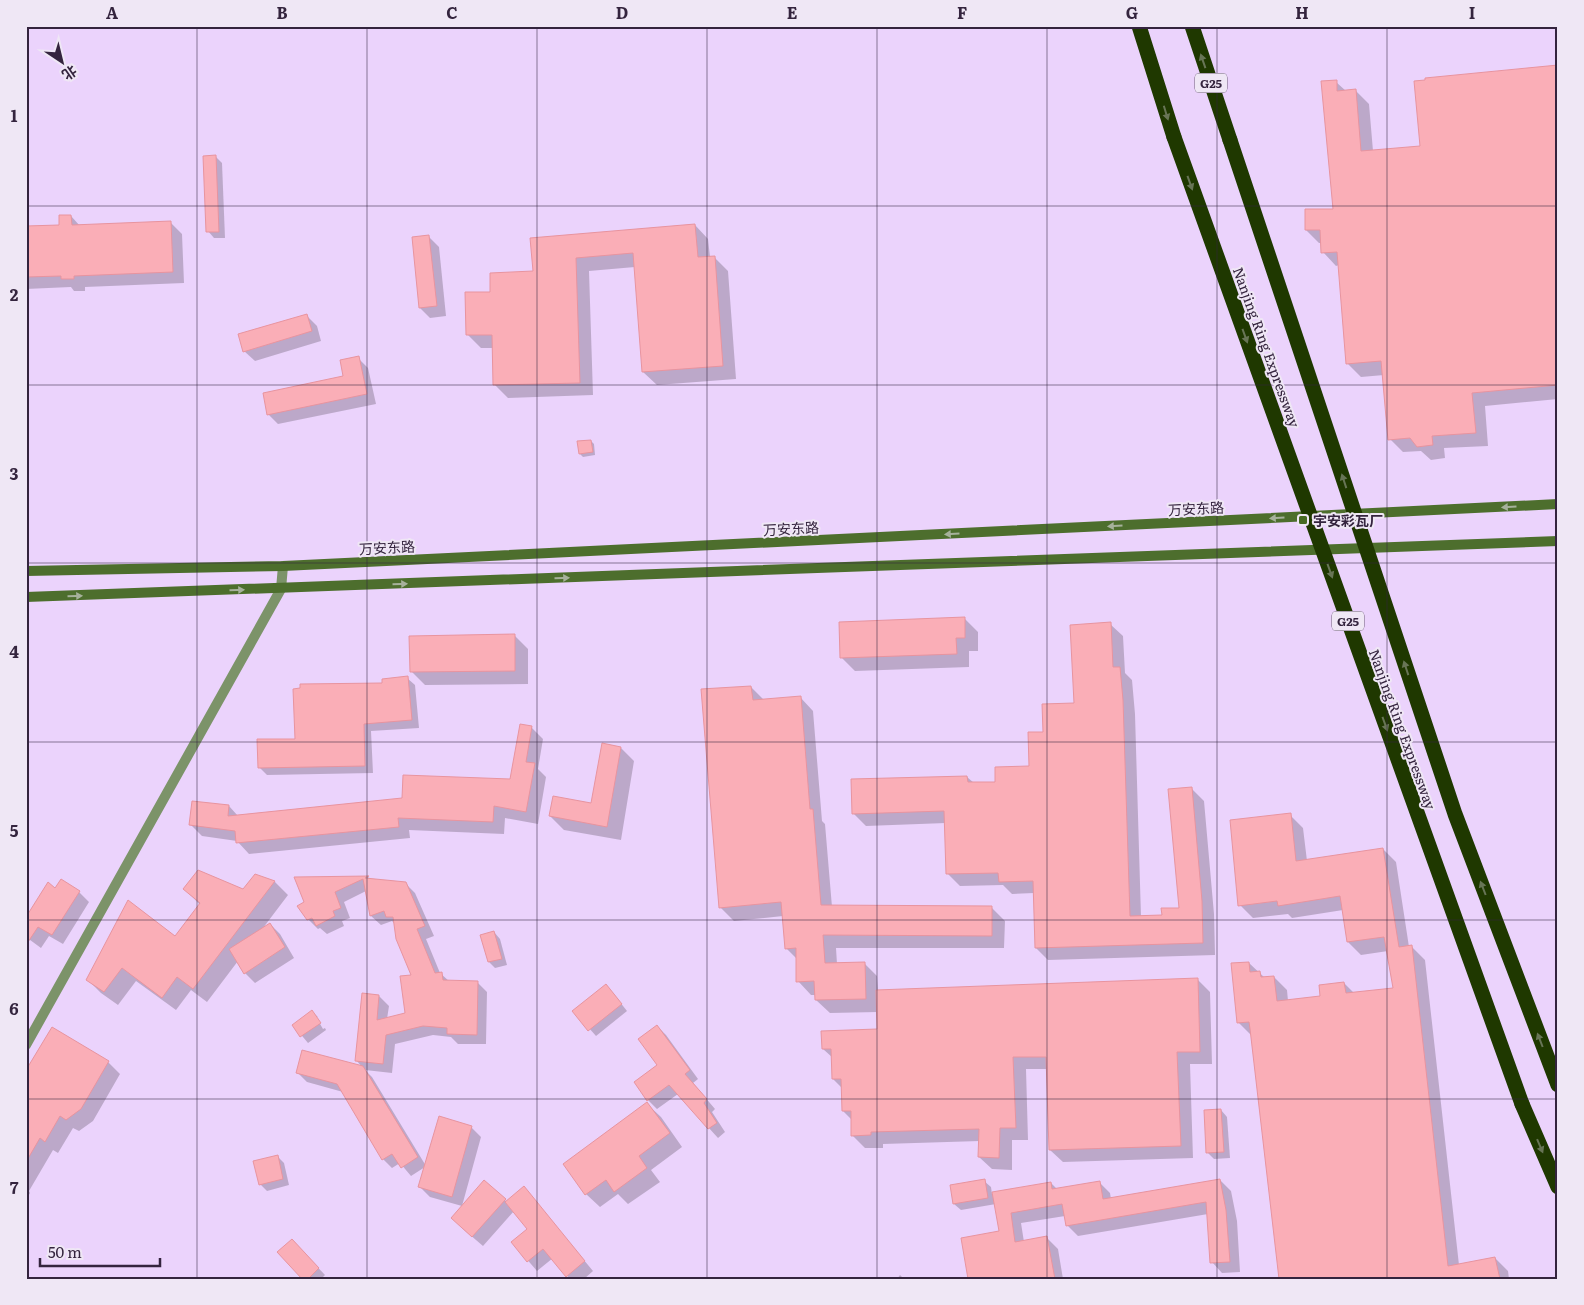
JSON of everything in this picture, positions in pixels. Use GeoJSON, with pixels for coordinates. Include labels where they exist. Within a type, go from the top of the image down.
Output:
{"type":"FeatureCollection","features":[{"type":"Feature","properties":{"kind":"highway","name":"Nanjing Ring Expressway"},"geometry":{"type":"LineString","coordinates":[[1138,26],[1174,137],[1522,1104],[1558,1188]]}},
{"type":"Feature","properties":{"kind":"highway","name":"Nanjing Ring Expressway"},"geometry":{"type":"LineString","coordinates":[[1192,26],[1455,814],[1558,1085]]}},
{"type":"Feature","properties":{"kind":"main road","name":"万安东路"},"geometry":{"type":"LineString","coordinates":[[26,571],[283,566],[1558,504]]}},
{"type":"Feature","properties":{"kind":"main road"},"geometry":{"type":"LineString","coordinates":[[26,597],[1558,541]]}},
{"type":"Feature","properties":{"kind":"street"},"geometry":{"type":"LineString","coordinates":[[26,1045],[280,589],[283,566]]}},
{"type":"Feature","properties":{"kind":"building"},"geometry":{"type":"Polygon","coordinates":[[[1558,65],[1558,385],[1472,393],[1476,433],[1432,436],[1433,445],[1417,447],[1410,438],[1388,440],[1381,361],[1346,364],[1337,252],[1321,253],[1320,230],[1305,230],[1305,209],[1333,209],[1321,81],[1337,80],[1337,91],[1356,89],[1361,151],[1420,146],[1414,81],[1425,80],[1425,78],[1558,65]]]}},
{"type":"Feature","properties":{"kind":"building"},"geometry":{"type":"Polygon","coordinates":[[[216,155],[219,232],[206,232],[203,156],[216,155]]]}},
{"type":"Feature","properties":{"kind":"building"},"geometry":{"type":"Polygon","coordinates":[[[59,215],[71,215],[72,225],[171,221],[173,272],[74,276],[74,279],[61,279],[61,276],[26,277],[26,226],[59,225],[59,215]]]}},
{"type":"Feature","properties":{"kind":"building"},"geometry":{"type":"Polygon","coordinates":[[[695,224],[698,257],[715,256],[723,366],[642,372],[633,253],[576,258],[580,383],[493,385],[492,335],[466,335],[465,292],[490,292],[490,273],[533,271],[530,238],[695,224]]]}},
{"type":"Feature","properties":{"kind":"building"},"geometry":{"type":"Polygon","coordinates":[[[429,235],[437,306],[419,308],[412,237],[429,235]]]}},
{"type":"Feature","properties":{"kind":"building"},"geometry":{"type":"Polygon","coordinates":[[[307,314],[312,331],[243,352],[238,334],[307,314]]]}},
{"type":"Feature","properties":{"kind":"building"},"geometry":{"type":"Polygon","coordinates":[[[359,356],[367,394],[267,415],[263,393],[343,376],[340,360],[359,356]]]}},
{"type":"Feature","properties":{"kind":"building"},"geometry":{"type":"Polygon","coordinates":[[[591,440],[593,452],[579,454],[577,441],[591,440]]]}},
{"type":"Feature","properties":{"kind":"building"},"geometry":{"type":"Polygon","coordinates":[[[965,617],[965,638],[956,638],[957,654],[840,658],[839,622],[965,617]]]}},
{"type":"Feature","properties":{"kind":"building"},"geometry":{"type":"Polygon","coordinates":[[[1111,622],[1113,667],[1120,667],[1123,700],[1130,916],[1162,915],[1161,908],[1179,908],[1168,789],[1192,787],[1202,901],[1203,943],[1035,948],[1033,881],[999,882],[998,873],[946,874],[944,811],[852,814],[851,779],[967,776],[968,782],[995,782],[995,767],[1029,766],[1028,732],[1043,732],[1042,704],[1074,703],[1070,625],[1111,622]]]}},
{"type":"Feature","properties":{"kind":"building"},"geometry":{"type":"Polygon","coordinates":[[[515,634],[515,671],[410,672],[409,636],[515,634]]]}},
{"type":"Feature","properties":{"kind":"building"},"geometry":{"type":"Polygon","coordinates":[[[408,676],[412,720],[364,724],[365,766],[258,768],[257,739],[295,739],[293,689],[300,688],[300,684],[382,683],[382,679],[408,676]]]}},
{"type":"Feature","properties":{"kind":"building"},"geometry":{"type":"Polygon","coordinates":[[[751,686],[753,700],[801,696],[810,809],[813,809],[821,905],[992,906],[992,936],[823,935],[825,963],[865,962],[866,999],[815,1000],[814,981],[796,982],[796,948],[785,949],[781,902],[719,908],[701,689],[751,686]]]}},
{"type":"Feature","properties":{"kind":"building"},"geometry":{"type":"Polygon","coordinates":[[[520,724],[532,726],[526,762],[535,763],[526,812],[494,806],[493,822],[398,818],[399,827],[236,843],[235,831],[189,825],[192,801],[229,805],[228,816],[402,798],[403,775],[510,779],[520,724]]]}},
{"type":"Feature","properties":{"kind":"building"},"geometry":{"type":"Polygon","coordinates":[[[602,743],[621,747],[607,827],[549,816],[553,796],[591,803],[602,743]]]}},
{"type":"Feature","properties":{"kind":"building"},"geometry":{"type":"Polygon","coordinates":[[[1291,813],[1296,861],[1383,848],[1399,947],[1412,945],[1448,1266],[1495,1257],[1500,1279],[1279,1279],[1249,1022],[1237,1023],[1231,963],[1249,962],[1250,972],[1260,971],[1261,977],[1274,976],[1277,1001],[1320,996],[1319,985],[1344,982],[1346,993],[1393,988],[1384,937],[1347,942],[1340,896],[1278,906],[1277,901],[1238,906],[1230,820],[1291,813]]]}},
{"type":"Feature","properties":{"kind":"building"},"geometry":{"type":"Polygon","coordinates":[[[198,870],[243,889],[255,874],[275,881],[193,989],[177,977],[162,998],[122,968],[104,992],[86,980],[128,900],[175,936],[200,903],[183,889],[198,870]]]}},
{"type":"Feature","properties":{"kind":"building"},"geometry":{"type":"Polygon","coordinates":[[[369,876],[365,878],[406,882],[425,926],[417,929],[435,973],[442,972],[443,980],[478,981],[477,1035],[447,1034],[447,1028],[423,1026],[386,1035],[383,1064],[355,1061],[362,993],[379,995],[377,1020],[405,1013],[400,976],[411,975],[396,939],[393,917],[386,917],[384,911],[370,916],[363,879],[335,892],[341,908],[333,911],[335,916],[316,926],[312,918],[307,920],[297,906],[304,902],[294,877],[369,876]]]}},
{"type":"Feature","properties":{"kind":"building"},"geometry":{"type":"Polygon","coordinates":[[[61,879],[80,891],[52,935],[38,927],[26,945],[26,917],[48,882],[55,888],[61,879]]]}},
{"type":"Feature","properties":{"kind":"building"},"geometry":{"type":"Polygon","coordinates":[[[270,923],[285,947],[244,974],[229,949],[270,923]]]}},
{"type":"Feature","properties":{"kind":"building"},"geometry":{"type":"Polygon","coordinates":[[[494,931],[502,959],[488,962],[480,935],[494,931]]]}},
{"type":"Feature","properties":{"kind":"building"},"geometry":{"type":"Polygon","coordinates":[[[1198,978],[1200,1052],[1177,1052],[1181,1146],[1049,1150],[1046,1057],[1013,1057],[1016,1128],[1000,1128],[999,1158],[978,1157],[979,1129],[871,1132],[871,1135],[851,1136],[851,1111],[842,1111],[841,1079],[832,1079],[831,1049],[822,1049],[821,1031],[877,1029],[876,990],[1198,978]]]}},
{"type":"Feature","properties":{"kind":"building"},"geometry":{"type":"Polygon","coordinates":[[[606,984],[622,1004],[588,1031],[572,1011],[606,984]]]}},
{"type":"Feature","properties":{"kind":"building"},"geometry":{"type":"Polygon","coordinates":[[[312,1010],[321,1023],[300,1037],[292,1025],[312,1010]]]}},
{"type":"Feature","properties":{"kind":"building"},"geometry":{"type":"Polygon","coordinates":[[[657,1025],[690,1070],[685,1074],[707,1099],[704,1103],[717,1123],[708,1129],[669,1085],[647,1101],[634,1082],[657,1065],[638,1039],[657,1025]]]}},
{"type":"Feature","properties":{"kind":"building"},"geometry":{"type":"Polygon","coordinates":[[[52,1027],[109,1061],[81,1109],[66,1120],[60,1116],[45,1142],[40,1138],[26,1162],[26,1070],[52,1027]]]}},
{"type":"Feature","properties":{"kind":"building"},"geometry":{"type":"Polygon","coordinates":[[[302,1050],[363,1066],[418,1157],[401,1168],[392,1154],[382,1160],[337,1084],[296,1073],[302,1050]]]}},
{"type":"Feature","properties":{"kind":"building"},"geometry":{"type":"Polygon","coordinates":[[[647,1102],[670,1133],[639,1156],[647,1168],[614,1192],[606,1180],[585,1195],[563,1164],[647,1102]]]}},
{"type":"Feature","properties":{"kind":"building"},"geometry":{"type":"Polygon","coordinates":[[[1221,1109],[1224,1152],[1206,1153],[1204,1110],[1221,1109]]]}},
{"type":"Feature","properties":{"kind":"building"},"geometry":{"type":"Polygon","coordinates":[[[439,1116],[472,1126],[452,1197],[418,1187],[439,1116]]]}},
{"type":"Feature","properties":{"kind":"building"},"geometry":{"type":"Polygon","coordinates":[[[278,1155],[283,1179],[259,1185],[253,1161],[278,1155]]]}},
{"type":"Feature","properties":{"kind":"building"},"geometry":{"type":"Polygon","coordinates":[[[985,1179],[988,1198],[953,1204],[950,1185],[985,1179]]]}},
{"type":"Feature","properties":{"kind":"building"},"geometry":{"type":"Polygon","coordinates":[[[1220,1179],[1226,1210],[1230,1262],[1210,1263],[1206,1202],[1066,1226],[1062,1204],[1011,1213],[1015,1242],[1047,1236],[1055,1279],[968,1279],[961,1238],[999,1231],[992,1192],[1051,1182],[1052,1189],[1100,1181],[1103,1199],[1220,1179]]]}},
{"type":"Feature","properties":{"kind":"building"},"geometry":{"type":"Polygon","coordinates":[[[484,1180],[506,1199],[472,1237],[451,1218],[484,1180]]]}},
{"type":"Feature","properties":{"kind":"building"},"geometry":{"type":"Polygon","coordinates":[[[524,1186],[585,1261],[566,1277],[543,1249],[527,1262],[511,1242],[527,1229],[505,1202],[524,1186]]]}},
{"type":"Feature","properties":{"kind":"building"},"geometry":{"type":"Polygon","coordinates":[[[292,1239],[319,1268],[308,1279],[302,1279],[277,1252],[292,1239]]]}},
{"type":"Feature","properties":{"kind":"place","name":"宇安彩瓦厂"},"geometry":{"type":"Point","coordinates":[1303,520]}}]}
